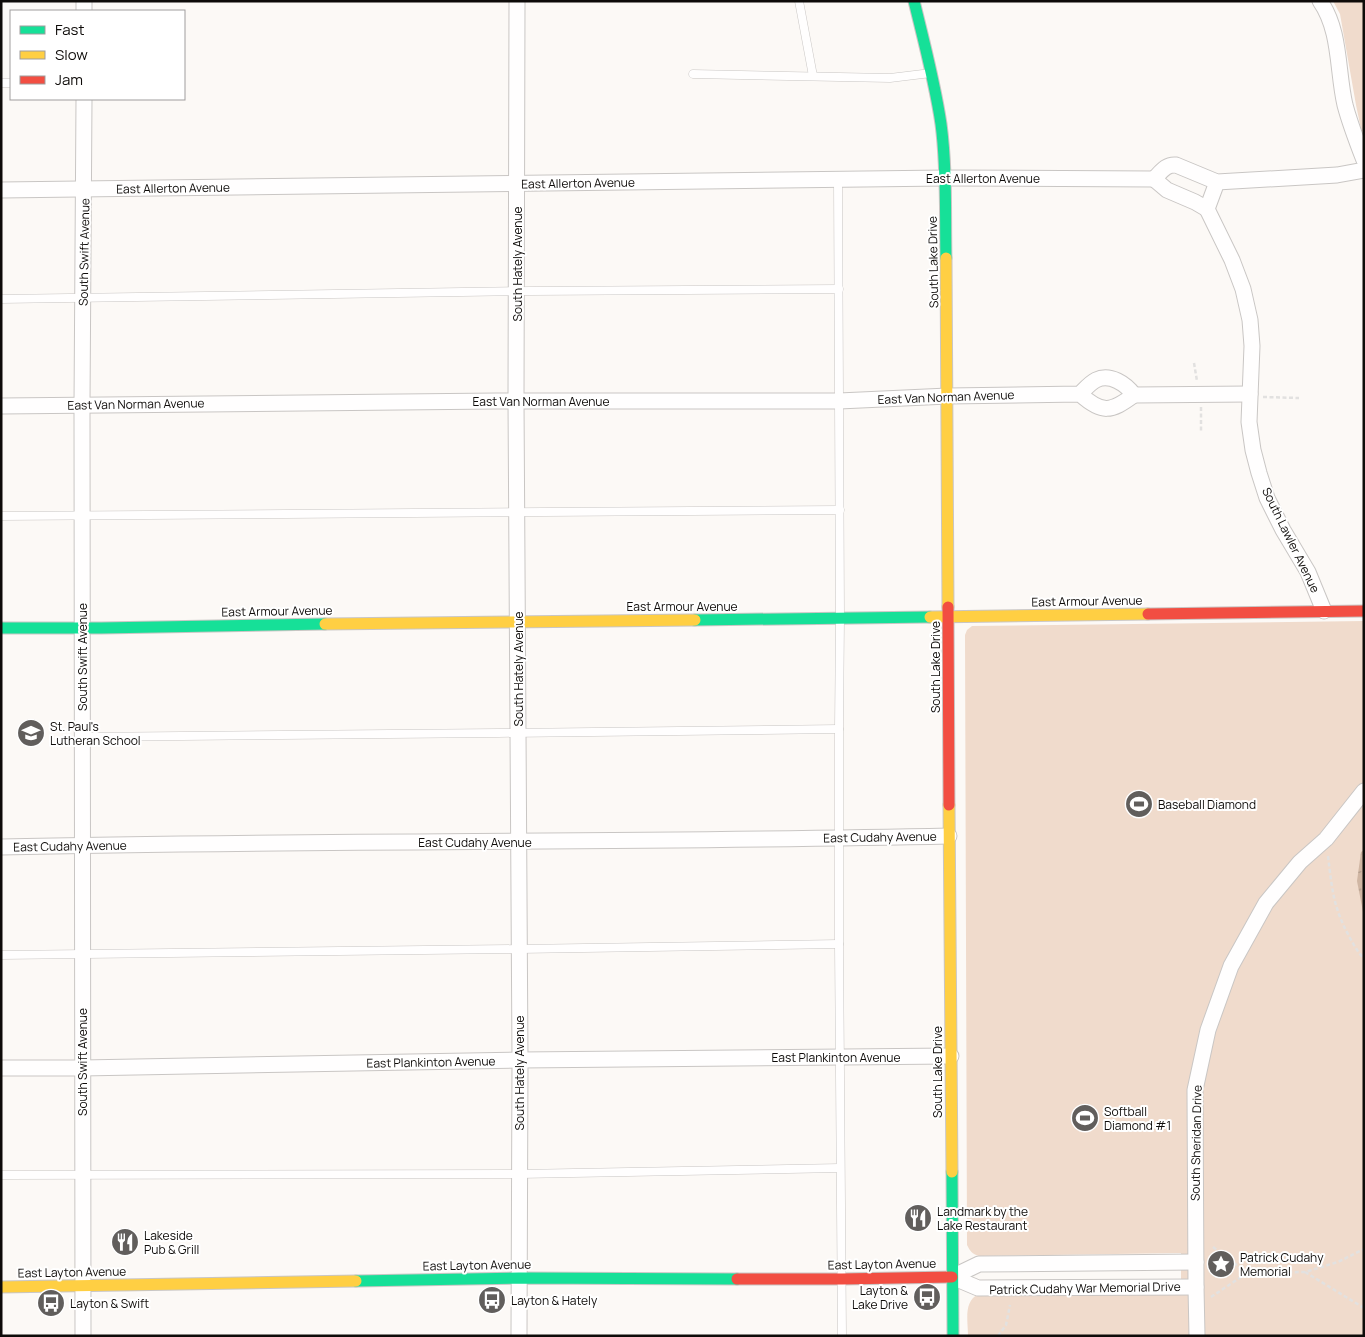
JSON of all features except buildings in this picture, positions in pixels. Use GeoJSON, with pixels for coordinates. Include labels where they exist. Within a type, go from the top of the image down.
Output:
{"type":"FeatureCollection","features":[{"type":"Feature","properties":{"kind":"main road","name":"South Lake Drive"},"geometry":{"type":"LineString","coordinates":[[914,1],[941,125],[945,178],[953,1336]]}},
{"type":"Feature","properties":{"kind":"main road","name":"East Armour Avenue"},"geometry":{"type":"LineString","coordinates":[[1,628],[1364,611]]}},
{"type":"Feature","properties":{"kind":"main road","name":"East Layton Avenue"},"geometry":{"type":"LineString","coordinates":[[1,1287],[519,1278],[842,1279],[952,1277]]}},
{"type":"Feature","properties":{"kind":"street","name":"South Hately Avenue"},"geometry":{"type":"LineString","coordinates":[[517,1],[516,401],[520,1060],[519,1336]]}},
{"type":"Feature","properties":{"kind":"street"},"geometry":{"type":"LineString","coordinates":[[1320,1],[1330,19],[1335,36],[1345,104],[1353,133],[1364,160]]}},
{"type":"Feature","properties":{"kind":"street","name":"South Swift Avenue"},"geometry":{"type":"LineString","coordinates":[[83,1336],[82,405],[84,100]]}},
{"type":"Feature","properties":{"kind":"street"},"geometry":{"type":"LineString","coordinates":[[1217,182],[1207,209],[1167,190],[1154,178],[1172,164],[1217,182],[1337,175],[1364,170]]}},
{"type":"Feature","properties":{"kind":"street","name":"East Allerton Avenue"},"geometry":{"type":"LineString","coordinates":[[1,190],[838,179],[1154,178]]}},
{"type":"Feature","properties":{"kind":"street","name":"South Lawler Avenue"},"geometry":{"type":"LineString","coordinates":[[1207,209],[1232,260],[1243,289],[1250,320],[1252,346],[1249,422],[1253,450],[1267,498],[1283,530],[1308,572],[1324,611]]}},
{"type":"Feature","properties":{"kind":"street"},"geometry":{"type":"LineString","coordinates":[[1134,395],[1128,386],[1117,380],[1107,378],[1097,379],[1090,383],[1080,394],[1091,404],[1103,409],[1115,407],[1134,395],[1201,394],[1250,396]]}},
{"type":"Feature","properties":{"kind":"street","name":"East Van Norman Avenue"},"geometry":{"type":"LineString","coordinates":[[1,406],[516,401],[839,401],[948,396],[1080,394]]}},
{"type":"Feature","properties":{"kind":"street","name":"South Sheridan Drive"},"geometry":{"type":"LineString","coordinates":[[1197,1336],[1195,1090],[1208,1030],[1231,966],[1266,903],[1300,862],[1326,838],[1364,791]]}},
{"type":"Feature","properties":{"kind":"street","name":"East Cudahy Avenue"},"geometry":{"type":"LineString","coordinates":[[1,847],[949,836]]}},
{"type":"Feature","properties":{"kind":"street","name":"East Plankinton Avenue"},"geometry":{"type":"LineString","coordinates":[[1,1068],[951,1056]]}},
{"type":"Feature","properties":{"kind":"street","name":"Patrick Cudahy War Memorial Drive"},"geometry":{"type":"LineString","coordinates":[[952,1277],[979,1264],[1196,1262]]}},
{"type":"Feature","properties":{"kind":"street","name":"Patrick Cudahy War Memorial Drive"},"geometry":{"type":"LineString","coordinates":[[952,1277],[978,1288],[1196,1287]]}},
{"type":"Feature","properties":{"kind":"lane"},"geometry":{"type":"LineString","coordinates":[[799,1],[813,76]]}},
{"type":"Feature","properties":{"kind":"lane"},"geometry":{"type":"LineString","coordinates":[[693,74],[890,78],[931,73]]}},
{"type":"Feature","properties":{"kind":"lane"},"geometry":{"type":"LineString","coordinates":[[838,179],[840,510],[839,944],[842,1336]]}},
{"type":"Feature","properties":{"kind":"lane"},"geometry":{"type":"LineString","coordinates":[[1,299],[517,291],[838,289]]}},
{"type":"Feature","properties":{"kind":"lane"},"geometry":{"type":"LineString","coordinates":[[1,516],[840,510]]}},
{"type":"Feature","properties":{"kind":"lane"},"geometry":{"type":"LineString","coordinates":[[82,736],[839,729]]}},
{"type":"Feature","properties":{"kind":"lane"},"geometry":{"type":"LineString","coordinates":[[1,955],[519,950],[839,944]]}},
{"type":"Feature","properties":{"kind":"lane"},"geometry":{"type":"LineString","coordinates":[[1,1175],[519,1174],[840,1168]]}},
{"type":"Feature","properties":{"kind":"path"},"geometry":{"type":"LineString","coordinates":[[1201,394],[1201,431]]}},
{"type":"Feature","properties":{"kind":"path"},"geometry":{"type":"LineString","coordinates":[[1250,396],[1299,398]]}},
{"type":"Feature","properties":{"kind":"path"},"geometry":{"type":"LineString","coordinates":[[1326,838],[1335,905],[1340,920],[1364,959]]}},
{"type":"Feature","properties":{"kind":"path"},"geometry":{"type":"LineString","coordinates":[[1213,1247],[1247,1273]]}},
{"type":"Feature","properties":{"kind":"path"},"geometry":{"type":"LineString","coordinates":[[1211,1297],[1247,1273],[1305,1272],[1338,1262],[1364,1249]]}},
{"type":"Feature","properties":{"kind":"path"},"geometry":{"type":"LineString","coordinates":[[1305,1272],[1364,1308]]}},
{"type":"Feature","properties":{"kind":"path"},"geometry":{"type":"LineString","coordinates":[[998,1336],[1006,1325],[1010,1305]]}},
{"type":"Feature","properties":{"kind":"shaded area"},"geometry":{"type":"Polygon","coordinates":[[[1333,1],[1364,1],[1364,134],[1361,129],[1356,105],[1340,14],[1333,1]]]}},
{"type":"Feature","properties":{"kind":"shaded area"},"geometry":{"type":"Polygon","coordinates":[[[1364,621],[1364,1336],[968,1336],[968,1306],[974,1297],[979,1294],[1181,1293],[1181,1253],[979,1256],[972,1252],[967,1245],[965,635],[967,630],[972,626],[1364,621]]]}},
{"type":"Feature","properties":{"kind":"water"},"geometry":{"type":"Polygon","coordinates":[[[1364,850],[1364,917],[1357,881],[1361,852],[1364,850]]]}},
{"type":"Feature","properties":{"kind":"traffic: fast"},"geometry":{"type":"LineString","coordinates":[[914,1],[941,124],[945,175],[946,258]]}},
{"type":"Feature","properties":{"kind":"traffic: fast"},"geometry":{"type":"LineString","coordinates":[[695,620],[930,617]]}},
{"type":"Feature","properties":{"kind":"traffic: fast"},"geometry":{"type":"LineString","coordinates":[[1,628],[325,624]]}},
{"type":"Feature","properties":{"kind":"traffic: fast"},"geometry":{"type":"LineString","coordinates":[[952,1172],[953,1336]]}},
{"type":"Feature","properties":{"kind":"traffic: fast"},"geometry":{"type":"LineString","coordinates":[[356,1281],[519,1278],[737,1279]]}},
{"type":"Feature","properties":{"kind":"traffic: slow"},"geometry":{"type":"LineString","coordinates":[[946,258],[948,607]]}},
{"type":"Feature","properties":{"kind":"traffic: slow"},"geometry":{"type":"LineString","coordinates":[[930,617],[1148,614]]}},
{"type":"Feature","properties":{"kind":"traffic: slow"},"geometry":{"type":"LineString","coordinates":[[325,624],[695,620]]}},
{"type":"Feature","properties":{"kind":"traffic: slow"},"geometry":{"type":"LineString","coordinates":[[949,805],[952,1172]]}},
{"type":"Feature","properties":{"kind":"traffic: slow"},"geometry":{"type":"LineString","coordinates":[[1,1287],[356,1281]]}},
{"type":"Feature","properties":{"kind":"traffic: jam"},"geometry":{"type":"LineString","coordinates":[[948,607],[949,805]]}},
{"type":"Feature","properties":{"kind":"traffic: jam"},"geometry":{"type":"LineString","coordinates":[[1148,614],[1364,611]]}},
{"type":"Feature","properties":{"kind":"traffic: jam"},"geometry":{"type":"LineString","coordinates":[[737,1279],[952,1277]]}},
{"type":"Feature","properties":{"kind":"place","name":"St. Paul's Lutheran School"},"geometry":{"type":"Point","coordinates":[31,733]}},
{"type":"Feature","properties":{"kind":"place","name":"Baseball Diamond"},"geometry":{"type":"Point","coordinates":[1139,804]}},
{"type":"Feature","properties":{"kind":"place","name":"Softball Diamond #1"},"geometry":{"type":"Point","coordinates":[1085,1118]}},
{"type":"Feature","properties":{"kind":"place","name":"Landmark by the Lake Restaurant"},"geometry":{"type":"Point","coordinates":[918,1218]}},
{"type":"Feature","properties":{"kind":"place","name":"Lakeside Pub & Grill"},"geometry":{"type":"Point","coordinates":[125,1242]}},
{"type":"Feature","properties":{"kind":"place","name":"Patrick Cudahy Memorial"},"geometry":{"type":"Point","coordinates":[1221,1264]}},
{"type":"Feature","properties":{"kind":"place","name":"Layton & Lake Drive"},"geometry":{"type":"Point","coordinates":[927,1297]}},
{"type":"Feature","properties":{"kind":"place","name":"Layton & Hately"},"geometry":{"type":"Point","coordinates":[492,1300]}},
{"type":"Feature","properties":{"kind":"place","name":"Layton & Swift"},"geometry":{"type":"Point","coordinates":[51,1303]}}]}
